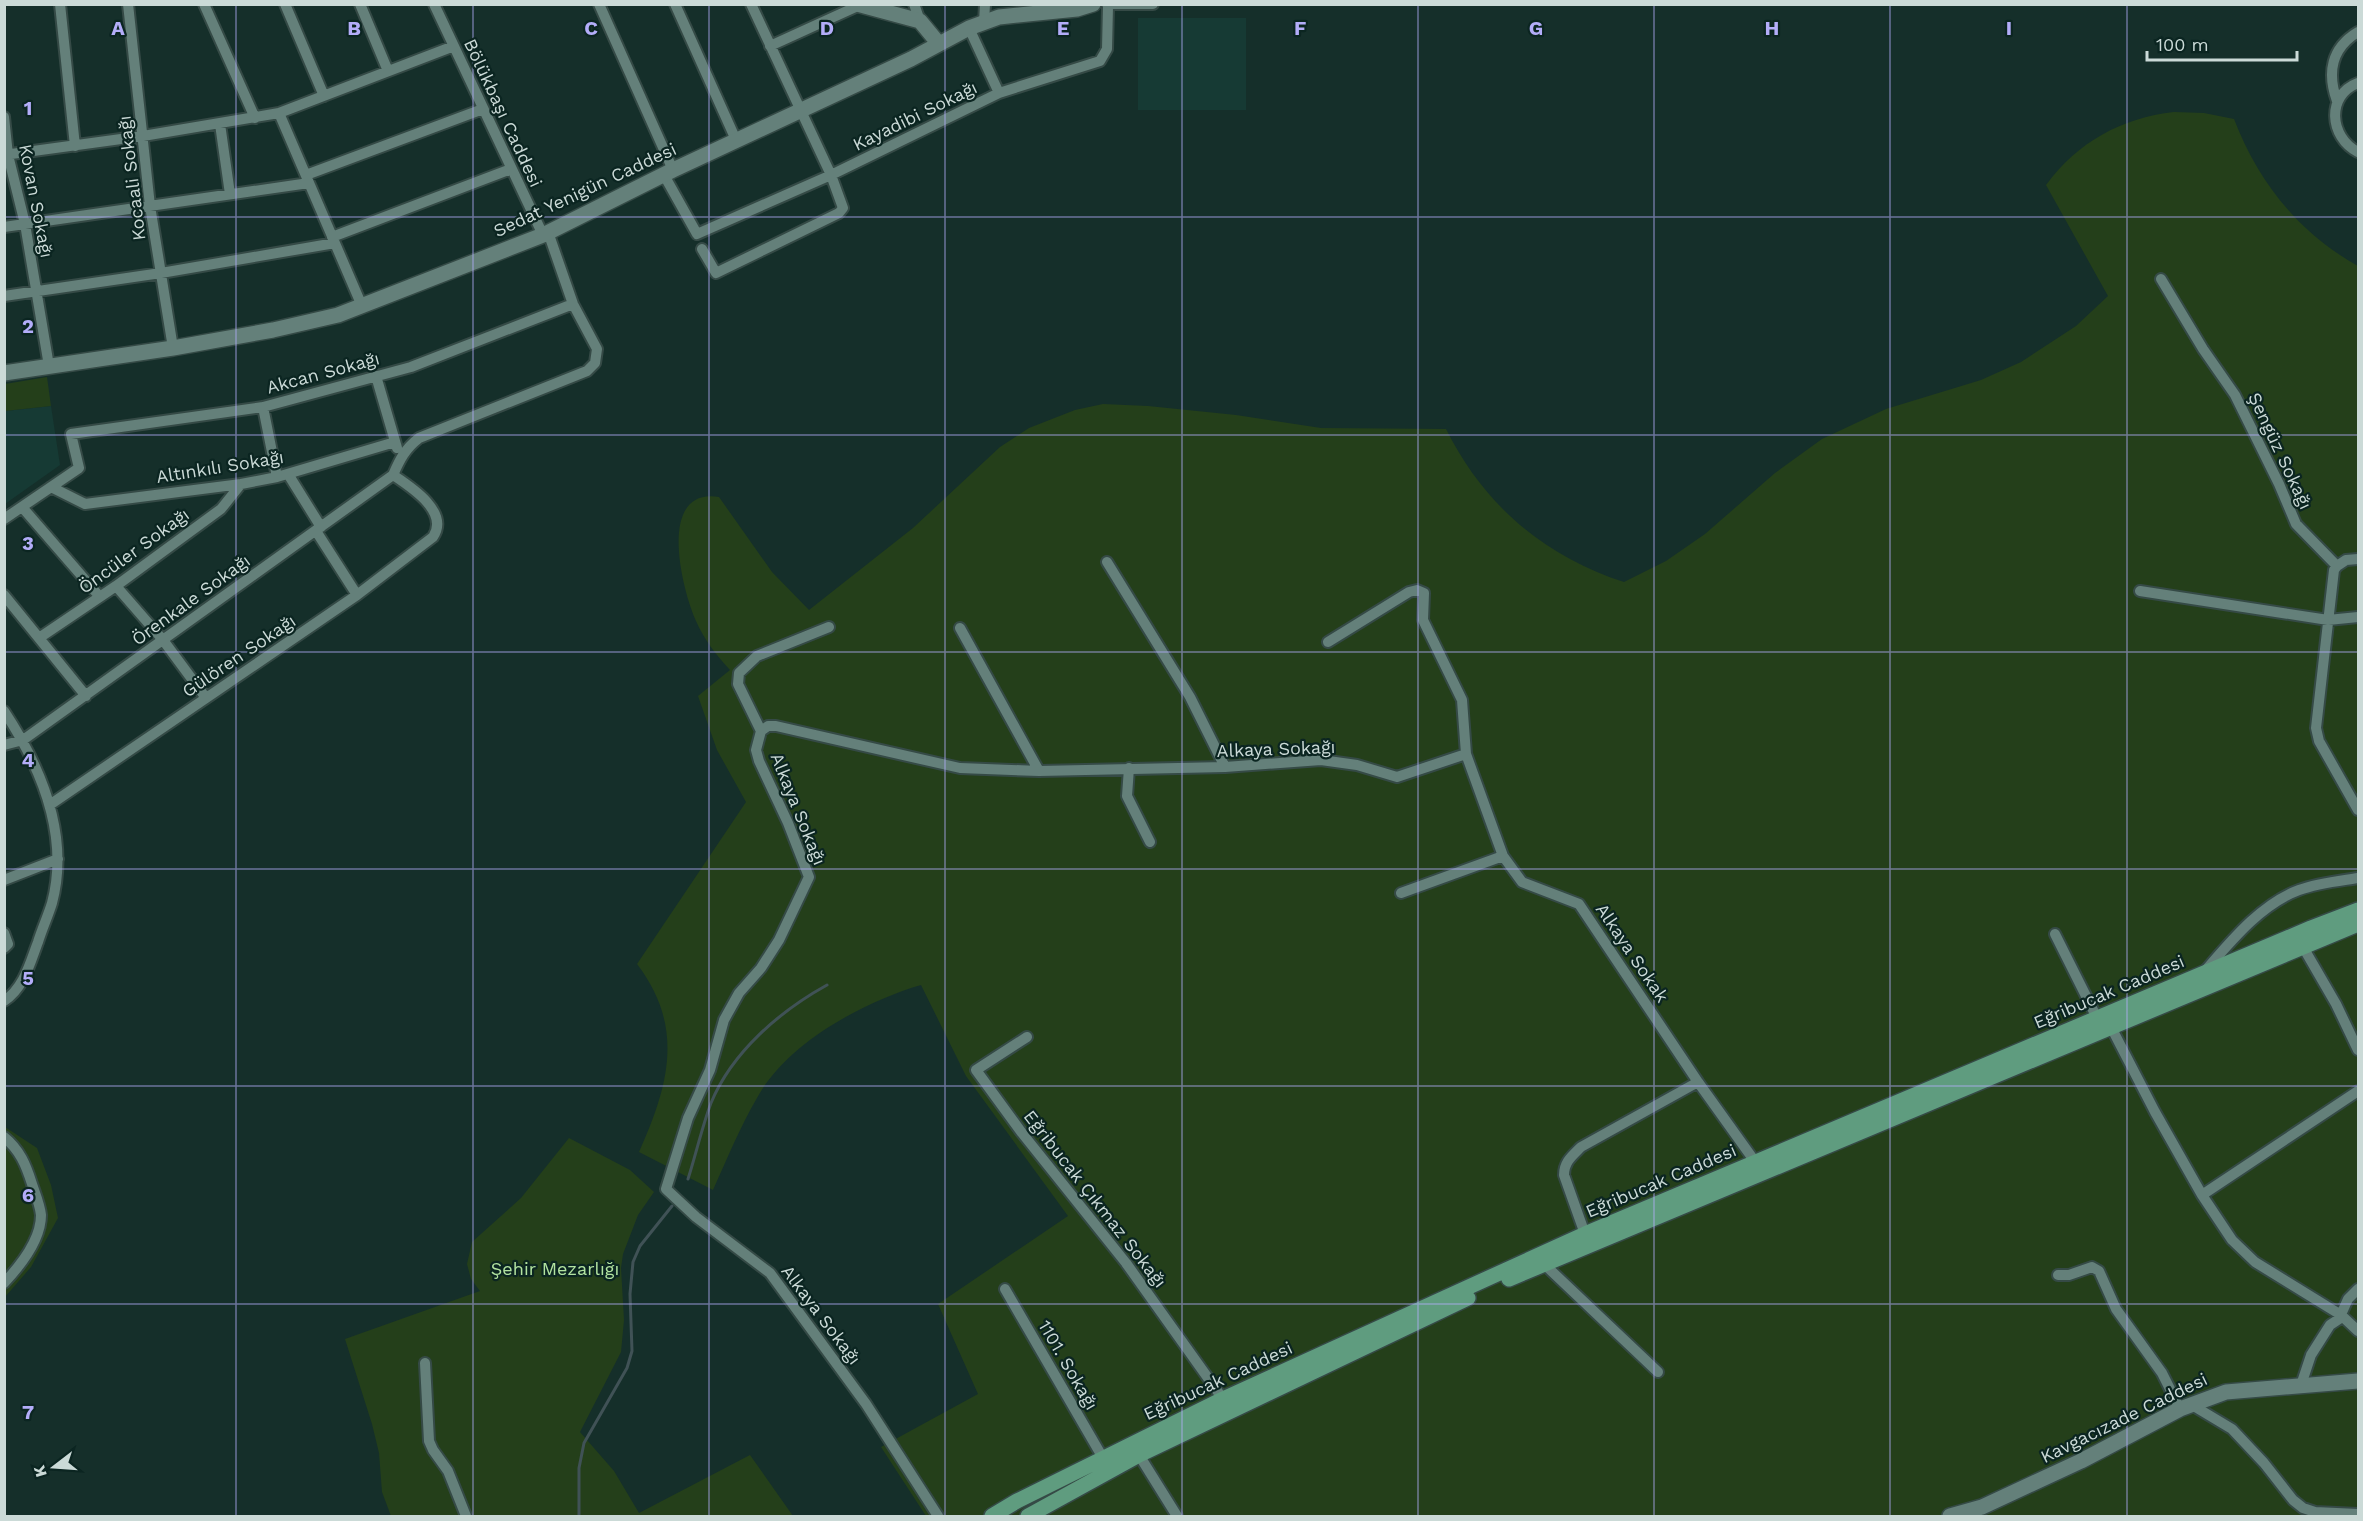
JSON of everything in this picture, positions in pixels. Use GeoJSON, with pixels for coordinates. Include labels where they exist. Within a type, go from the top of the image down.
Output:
{"type":"FeatureCollection","features":[{"type":"Feature","properties":{"kind":"main road","name":"Eğribucak Caddesi"},"geometry":{"type":"LineString","coordinates":[[992,1516],[1017,1501],[1222,1399],[1585,1234],[2358,910]]}},
{"type":"Feature","properties":{"kind":"main road","name":"Eğribucak Caddesi"},"geometry":{"type":"LineString","coordinates":[[1028,1516],[1139,1455],[1544,1264],[2358,924]]}},
{"type":"Feature","properties":{"kind":"street"},"geometry":{"type":"LineString","coordinates":[[60,4],[75,146]]}},
{"type":"Feature","properties":{"kind":"street","name":"Kocaali Sokağı"},"geometry":{"type":"LineString","coordinates":[[128,4],[150,206],[173,348]]}},
{"type":"Feature","properties":{"kind":"street"},"geometry":{"type":"LineString","coordinates":[[204,4],[255,118]]}},
{"type":"Feature","properties":{"kind":"street"},"geometry":{"type":"LineString","coordinates":[[285,4],[324,96]]}},
{"type":"Feature","properties":{"kind":"street"},"geometry":{"type":"LineString","coordinates":[[360,4],[388,71]]}},
{"type":"Feature","properties":{"kind":"street","name":"Bölükbaşı Caddesi"},"geometry":{"type":"LineString","coordinates":[[400,458],[407,448],[419,438],[587,372],[592,368],[597,356],[597,349],[573,304],[545,234],[511,169],[434,4]]}},
{"type":"Feature","properties":{"kind":"street"},"geometry":{"type":"LineString","coordinates":[[599,4],[668,173]]}},
{"type":"Feature","properties":{"kind":"street"},"geometry":{"type":"LineString","coordinates":[[675,4],[736,140]]}},
{"type":"Feature","properties":{"kind":"street"},"geometry":{"type":"LineString","coordinates":[[702,249],[716,273],[839,213],[843,206],[751,4]]}},
{"type":"Feature","properties":{"kind":"street"},"geometry":{"type":"LineString","coordinates":[[915,4],[920,21],[939,44]]}},
{"type":"Feature","properties":{"kind":"street"},"geometry":{"type":"LineString","coordinates":[[985,4],[977,25],[999,93]]}},
{"type":"Feature","properties":{"kind":"street"},"geometry":{"type":"LineString","coordinates":[[1103,5],[1153,4]]}},
{"type":"Feature","properties":{"kind":"street"},"geometry":{"type":"LineString","coordinates":[[770,46],[859,5],[920,21]]}},
{"type":"Feature","properties":{"kind":"street","name":"Sedat Yenigün Caddesi"},"geometry":{"type":"LineString","coordinates":[[4,373],[173,348],[273,330],[338,315],[545,234],[977,25],[999,17],[1059,8],[1087,8],[1103,5]]}},
{"type":"Feature","properties":{"kind":"street","name":"Kayadibi Sokağı"},"geometry":{"type":"LineString","coordinates":[[668,173],[697,234],[831,176],[999,93],[1100,60],[1107,49],[1103,5]]}},
{"type":"Feature","properties":{"kind":"street"},"geometry":{"type":"LineString","coordinates":[[2358,32],[2341,47],[2334,57],[2331,69],[2331,85],[2337,101],[2335,121],[2338,131],[2344,141],[2358,152]]}},
{"type":"Feature","properties":{"kind":"street"},"geometry":{"type":"LineString","coordinates":[[6,155],[143,136],[279,113],[454,46]]}},
{"type":"Feature","properties":{"kind":"street"},"geometry":{"type":"LineString","coordinates":[[2337,101],[2349,86],[2358,83]]}},
{"type":"Feature","properties":{"kind":"street"},"geometry":{"type":"LineString","coordinates":[[4,227],[230,194],[307,179],[483,109]]}},
{"type":"Feature","properties":{"kind":"street"},"geometry":{"type":"LineString","coordinates":[[279,113],[362,306]]}},
{"type":"Feature","properties":{"kind":"street","name":"Kovan Sokağı"},"geometry":{"type":"LineString","coordinates":[[4,117],[6,155],[25,224],[49,366]]}},
{"type":"Feature","properties":{"kind":"street"},"geometry":{"type":"LineString","coordinates":[[220,124],[230,194]]}},
{"type":"Feature","properties":{"kind":"street"},"geometry":{"type":"LineString","coordinates":[[4,296],[161,273],[333,240],[511,169]]}},
{"type":"Feature","properties":{"kind":"street","name":"Şengüz Sokağı"},"geometry":{"type":"LineString","coordinates":[[2160,279],[2203,349],[2235,395],[2296,524],[2337,566]]}},
{"type":"Feature","properties":{"kind":"street","name":"Akcan Sokağı"},"geometry":{"type":"LineString","coordinates":[[51,487],[79,468],[71,434],[263,407],[411,367],[573,304]]}},
{"type":"Feature","properties":{"kind":"street"},"geometry":{"type":"LineString","coordinates":[[376,376],[400,458],[393,475]]}},
{"type":"Feature","properties":{"kind":"street"},"geometry":{"type":"LineString","coordinates":[[263,407],[282,475],[318,529],[357,595]]}},
{"type":"Feature","properties":{"kind":"street","name":"Altınkılı Sokağı"},"geometry":{"type":"LineString","coordinates":[[51,487],[86,504],[241,484],[282,475],[395,442]]}},
{"type":"Feature","properties":{"kind":"street","name":"Gülören Sokağı"},"geometry":{"type":"LineString","coordinates":[[51,804],[357,595],[433,537],[438,527],[436,516],[413,488],[393,475]]}},
{"type":"Feature","properties":{"kind":"street","name":"Örenkale Sokağı"},"geometry":{"type":"LineString","coordinates":[[4,745],[23,740],[393,475]]}},
{"type":"Feature","properties":{"kind":"street","name":"Öncüler Sokağı"},"geometry":{"type":"LineString","coordinates":[[39,638],[116,586],[221,509],[241,484]]}},
{"type":"Feature","properties":{"kind":"street"},"geometry":{"type":"LineString","coordinates":[[4,519],[51,487]]}},
{"type":"Feature","properties":{"kind":"street"},"geometry":{"type":"LineString","coordinates":[[22,507],[100,597]]}},
{"type":"Feature","properties":{"kind":"street"},"geometry":{"type":"LineString","coordinates":[[2358,559],[2346,560],[2334,570],[2316,728],[2319,741],[2358,810]]}},
{"type":"Feature","properties":{"kind":"street"},"geometry":{"type":"LineString","coordinates":[[1107,562],[1190,697],[1225,767]]}},
{"type":"Feature","properties":{"kind":"street"},"geometry":{"type":"LineString","coordinates":[[116,586],[163,640],[206,698]]}},
{"type":"Feature","properties":{"kind":"street"},"geometry":{"type":"LineString","coordinates":[[2140,591],[2328,620],[2358,617]]}},
{"type":"Feature","properties":{"kind":"street","name":"Alkaya Sokak"},"geometry":{"type":"LineString","coordinates":[[1328,642],[1409,592],[1422,592],[1425,596],[1422,610],[1423,620],[1462,700],[1466,754],[1503,856],[1522,882],[1579,904],[1698,1082],[1756,1162]]}},
{"type":"Feature","properties":{"kind":"street"},"geometry":{"type":"LineString","coordinates":[[4,595],[86,696]]}},
{"type":"Feature","properties":{"kind":"street"},"geometry":{"type":"LineString","coordinates":[[761,731],[738,684],[739,672],[757,656],[829,627]]}},
{"type":"Feature","properties":{"kind":"street"},"geometry":{"type":"LineString","coordinates":[[960,628],[1039,771]]}},
{"type":"Feature","properties":{"kind":"street"},"geometry":{"type":"LineString","coordinates":[[4,711],[23,740],[51,804],[58,859],[52,902],[24,980],[4,1001]]}},
{"type":"Feature","properties":{"kind":"street","name":"Alkaya Sokağı"},"geometry":{"type":"LineString","coordinates":[[938,1516],[866,1404],[771,1273],[696,1217],[666,1189],[688,1118],[710,1070],[724,1020],[739,993],[761,968],[779,940],[808,877],[788,823],[759,761],[756,750],[761,731],[768,726],[776,726],[960,768],[1039,771],[1225,767],[1321,760],[1357,765],[1397,777],[1466,754]]}},
{"type":"Feature","properties":{"kind":"street"},"geometry":{"type":"LineString","coordinates":[[1129,768],[1127,796],[1150,843]]}},
{"type":"Feature","properties":{"kind":"street"},"geometry":{"type":"LineString","coordinates":[[1401,893],[1503,856]]}},
{"type":"Feature","properties":{"kind":"street"},"geometry":{"type":"LineString","coordinates":[[4,880],[58,859]]}},
{"type":"Feature","properties":{"kind":"street"},"geometry":{"type":"LineString","coordinates":[[2203,974],[2234,938],[2270,906],[2299,890],[2358,878]]}},
{"type":"Feature","properties":{"kind":"street"},"geometry":{"type":"LineString","coordinates":[[4,933],[8,944],[4,948]]}},
{"type":"Feature","properties":{"kind":"street"},"geometry":{"type":"LineString","coordinates":[[2055,934],[2097,1018]]}},
{"type":"Feature","properties":{"kind":"street"},"geometry":{"type":"LineString","coordinates":[[2303,947],[2336,1004],[2358,1050]]}},
{"type":"Feature","properties":{"kind":"street"},"geometry":{"type":"LineString","coordinates":[[2111,1027],[2202,1195],[2232,1240],[2255,1262],[2341,1315],[2358,1331]]}},
{"type":"Feature","properties":{"kind":"street","name":"Eğribucak Çıkmaz Sokağı"},"geometry":{"type":"LineString","coordinates":[[1027,1037],[976,1070],[1022,1133],[1126,1263],[1222,1399]]}},
{"type":"Feature","properties":{"kind":"street"},"geometry":{"type":"LineString","coordinates":[[1585,1234],[1564,1175],[1564,1166],[1581,1147],[1698,1082]]}},
{"type":"Feature","properties":{"kind":"street"},"geometry":{"type":"LineString","coordinates":[[2202,1195],[2358,1091]]}},
{"type":"Feature","properties":{"kind":"street"},"geometry":{"type":"LineString","coordinates":[[4,1137],[17,1148],[25,1162],[41,1213],[39,1230],[32,1245],[4,1283]]}},
{"type":"Feature","properties":{"kind":"street"},"geometry":{"type":"LineString","coordinates":[[1544,1264],[1658,1372]]}},
{"type":"Feature","properties":{"kind":"street"},"geometry":{"type":"LineString","coordinates":[[2058,1275],[2069,1275],[2092,1267],[2099,1271],[2116,1309],[2186,1407],[2232,1429],[2264,1463],[2293,1500],[2303,1508],[2315,1512],[2358,1514]]}},
{"type":"Feature","properties":{"kind":"street","name":"1101. Sokağı"},"geometry":{"type":"LineString","coordinates":[[1005,1289],[1103,1458]]}},
{"type":"Feature","properties":{"kind":"street"},"geometry":{"type":"LineString","coordinates":[[2301,1385],[2311,1355],[2330,1325],[2339,1319],[2348,1299],[2358,1289]]}},
{"type":"Feature","properties":{"kind":"street"},"geometry":{"type":"LineString","coordinates":[[425,1363],[429,1441],[448,1471],[466,1516]]}},
{"type":"Feature","properties":{"kind":"street","name":"Kavgacızade Caddesi"},"geometry":{"type":"LineString","coordinates":[[1950,1516],[1992,1503],[2081,1461],[2186,1407],[2226,1392],[2358,1382]]}},
{"type":"Feature","properties":{"kind":"street"},"geometry":{"type":"LineString","coordinates":[[1139,1455],[1177,1516]]}},
{"type":"Feature","properties":{"kind":"shaded area"},"geometry":{"type":"Polygon","coordinates":[[[1138,18],[1246,18],[1246,110],[1138,110],[1138,18]]]}},
{"type":"Feature","properties":{"kind":"shaded area"},"geometry":{"type":"Polygon","coordinates":[[[51,406],[60,465],[5,504],[5,411],[51,406]]]}},
{"type":"Feature","properties":{"kind":"green space"},"geometry":{"type":"Polygon","coordinates":[[[2174,112],[2204,113],[2234,119],[2255,164],[2283,204],[2317,238],[2358,266],[2358,1516],[926,1516],[881,1447],[978,1394],[938,1304],[1068,1216],[966,1076],[921,985],[875,1002],[828,1027],[787,1060],[770,1078],[757,1098],[713,1190],[639,1152],[658,1103],[664,1080],[667,1034],[662,1011],[652,987],[637,964],[746,802],[717,750],[698,696],[730,670],[699,628],[690,606],[681,566],[679,544],[680,524],[687,508],[699,498],[719,497],[772,572],[809,610],[913,528],[1000,447],[1029,428],[1075,410],[1103,404],[1148,406],[1236,415],[1321,428],[1446,429],[1461,456],[1479,481],[1519,524],[1568,558],[1624,582],[1666,561],[1705,534],[1775,473],[1822,439],[1886,409],[1981,380],[2021,362],[2076,326],[2108,296],[2046,185],[2072,156],[2102,135],[2136,120],[2174,112]]]}},
{"type":"Feature","properties":{"kind":"green space"},"geometry":{"type":"Polygon","coordinates":[[[47,377],[51,406],[5,411],[5,384],[47,377]]]}},
{"type":"Feature","properties":{"kind":"green space"},"geometry":{"type":"Polygon","coordinates":[[[5,1127],[37,1148],[51,1185],[58,1218],[31,1267],[5,1297],[5,1127]]]}},
{"type":"Feature","properties":{"kind":"green space","name":"Şehir Mezarlığı"},"geometry":{"type":"Polygon","coordinates":[[[569,1138],[630,1170],[654,1192],[638,1215],[623,1254],[621,1268],[624,1320],[621,1352],[580,1432],[614,1471],[639,1513],[750,1455],[793,1516],[391,1516],[382,1492],[379,1453],[372,1424],[345,1339],[480,1291],[471,1279],[467,1264],[472,1242],[521,1198],[569,1138]]]}},
{"type":"Feature","properties":{"kind":"waterway"},"geometry":{"type":"LineString","coordinates":[[688,1179],[711,1103],[731,1067],[775,1020],[827,985]]}},
{"type":"Feature","properties":{"kind":"waterway"},"geometry":{"type":"LineString","coordinates":[[579,1516],[579,1468],[584,1443],[627,1368],[632,1351],[630,1294],[633,1262],[640,1246],[672,1206]]}}]}
